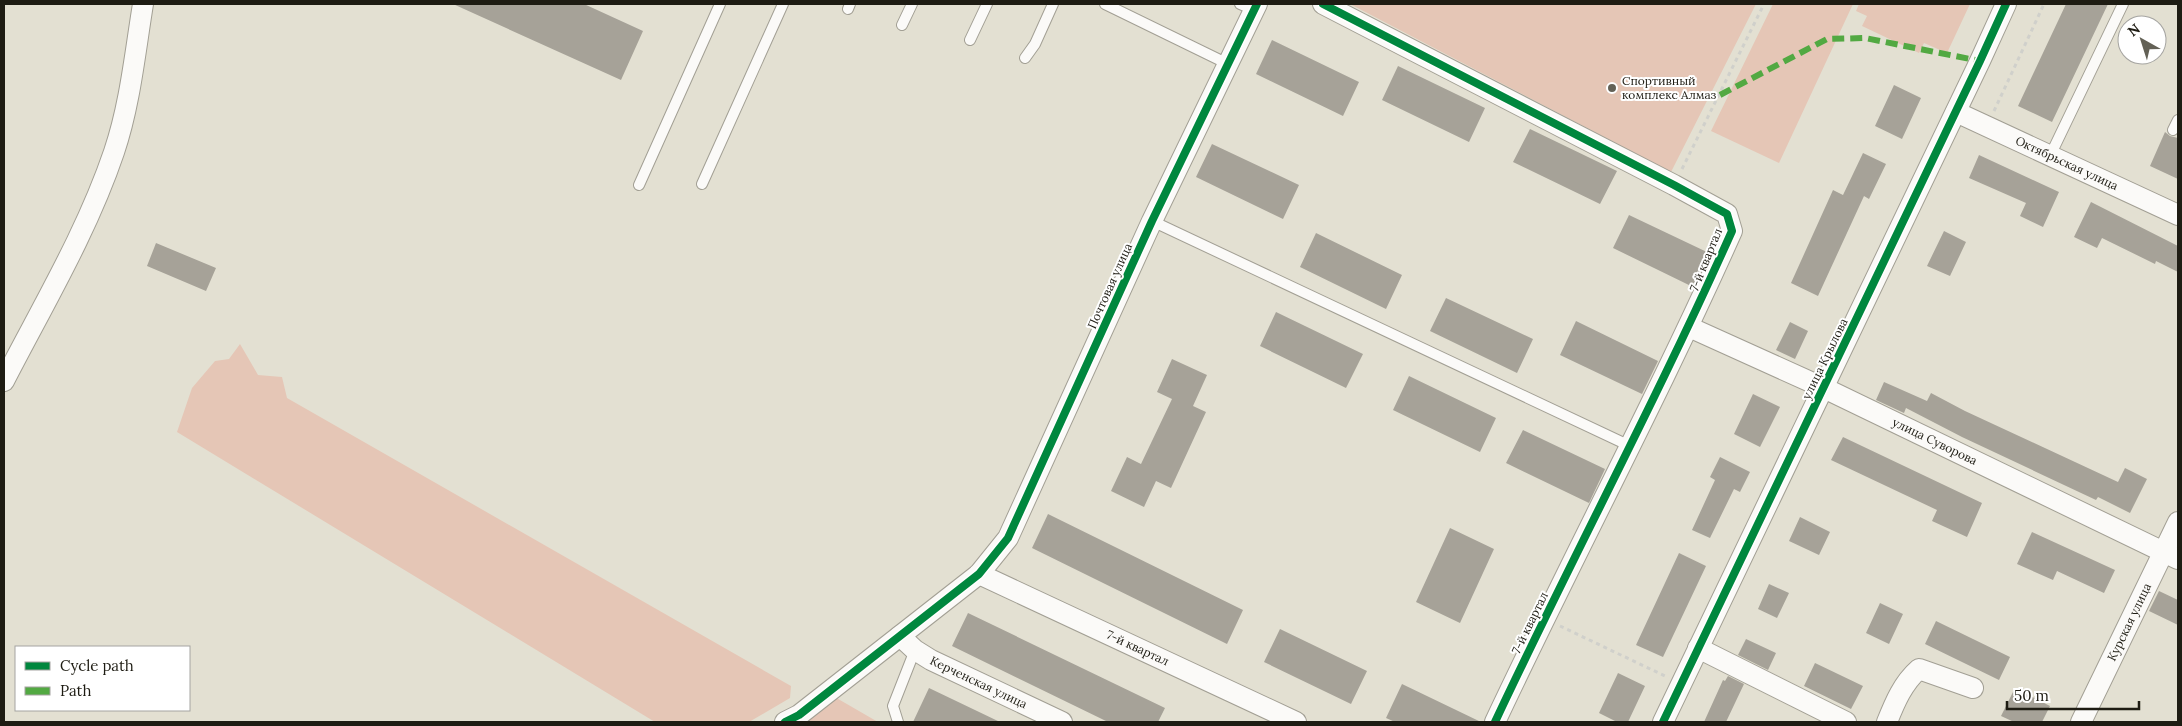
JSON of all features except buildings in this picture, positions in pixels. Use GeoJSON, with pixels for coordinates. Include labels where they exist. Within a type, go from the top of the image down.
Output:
{"type":"FeatureCollection","features":[{"type":"Feature","properties":{"kind":"street"},"geometry":{"type":"LineString","coordinates":[[4,381],[63,267],[106,175],[115,150],[130,85],[144,4]]}},
{"type":"Feature","properties":{"kind":"street","name":"7-й квартал"},"geometry":{"type":"LineString","coordinates":[[1323,4],[1727,214],[1732,231],[1689,327],[1544,618],[1495,722]]}},
{"type":"Feature","properties":{"kind":"street","name":"улица Крылова"},"geometry":{"type":"LineString","coordinates":[[1663,722],[2006,4]]}},
{"type":"Feature","properties":{"kind":"street","name":"Почтовая улица"},"geometry":{"type":"LineString","coordinates":[[785,722],[799,714],[979,574],[1008,538],[1152,220],[1228,64],[1250,6]]}},
{"type":"Feature","properties":{"kind":"street","name":"Октябрьская улица"},"geometry":{"type":"LineString","coordinates":[[1956,112],[2178,214]]}},
{"type":"Feature","properties":{"kind":"street","name":"улица Суворова"},"geometry":{"type":"LineString","coordinates":[[1689,327],[1824,388],[2171,556]]}},
{"type":"Feature","properties":{"kind":"street","name":"Курская улица"},"geometry":{"type":"LineString","coordinates":[[2081,722],[2171,556],[2178,522]]}},
{"type":"Feature","properties":{"kind":"street","name":"7-й квартал"},"geometry":{"type":"LineString","coordinates":[[979,574],[1296,722]]}},
{"type":"Feature","properties":{"kind":"street","name":"Керченская улица"},"geometry":{"type":"LineString","coordinates":[[900,636],[915,650],[1032,712],[1062,722]]}},
{"type":"Feature","properties":{"kind":"street"},"geometry":{"type":"LineString","coordinates":[[1698,648],[1846,722]]}},
{"type":"Feature","properties":{"kind":"street"},"geometry":{"type":"LineString","coordinates":[[1887,722],[1909,678],[1919,669],[1973,688]]}},
{"type":"Feature","properties":{"kind":"lane"},"geometry":{"type":"LineString","coordinates":[[640,185],[720,4]]}},
{"type":"Feature","properties":{"kind":"lane"},"geometry":{"type":"LineString","coordinates":[[702,184],[782,4]]}},
{"type":"Feature","properties":{"kind":"lane"},"geometry":{"type":"LineString","coordinates":[[902,25],[912,4]]}},
{"type":"Feature","properties":{"kind":"lane"},"geometry":{"type":"LineString","coordinates":[[970,40],[987,4]]}},
{"type":"Feature","properties":{"kind":"lane"},"geometry":{"type":"LineString","coordinates":[[1025,58],[1035,44],[1053,4]]}},
{"type":"Feature","properties":{"kind":"lane"},"geometry":{"type":"LineString","coordinates":[[1105,4],[1228,64]]}},
{"type":"Feature","properties":{"kind":"lane"},"geometry":{"type":"LineString","coordinates":[[2050,156],[2123,4]]}},
{"type":"Feature","properties":{"kind":"lane"},"geometry":{"type":"LineString","coordinates":[[2173,130],[2178,120]]}},
{"type":"Feature","properties":{"kind":"lane"},"geometry":{"type":"LineString","coordinates":[[1152,220],[1630,446]]}},
{"type":"Feature","properties":{"kind":"lane"},"geometry":{"type":"LineString","coordinates":[[898,722],[893,706],[915,650]]}},
{"type":"Feature","properties":{"kind":"path"},"geometry":{"type":"LineString","coordinates":[[1674,185],[1764,4]]}},
{"type":"Feature","properties":{"kind":"path"},"geometry":{"type":"LineString","coordinates":[[1986,127],[2044,4]]}},
{"type":"Feature","properties":{"kind":"path"},"geometry":{"type":"LineString","coordinates":[[1544,618],[1682,684]]}},
{"type":"Feature","properties":{"kind":"shaded area","name":"Спортивный комплекс Алмаз"},"geometry":{"type":"Polygon","coordinates":[[[1350,4],[1756,4],[1671,172],[1350,4]]]}},
{"type":"Feature","properties":{"kind":"shaded area"},"geometry":{"type":"Polygon","coordinates":[[[1773,4],[1853,4],[1779,163],[1711,131],[1773,4]]]}},
{"type":"Feature","properties":{"kind":"shaded area"},"geometry":{"type":"Polygon","coordinates":[[[1859,4],[1970,4],[1947,53],[1924,43],[1919,53],[1862,26],[1867,16],[1856,11],[1859,4]]]}},
{"type":"Feature","properties":{"kind":"shaded area"},"geometry":{"type":"Polygon","coordinates":[[[240,344],[258,375],[282,377],[287,398],[791,686],[790,698],[749,722],[655,722],[177,432],[192,388],[215,361],[229,359],[240,344]]]}},
{"type":"Feature","properties":{"kind":"shaded area"},"geometry":{"type":"Polygon","coordinates":[[[833,696],[878,722],[800,722],[833,696]]]}},
{"type":"Feature","properties":{"kind":"marked path"},"geometry":{"type":"LineString","coordinates":[[1720,95],[1827,39],[1865,38],[1980,61]]}},
{"type":"Feature","properties":{"kind":"cycle path"},"geometry":{"type":"LineString","coordinates":[[785,722],[799,715],[979,574],[1008,538],[1152,221],[1257,4]]}},
{"type":"Feature","properties":{"kind":"cycle path"},"geometry":{"type":"LineString","coordinates":[[1323,4],[1727,214],[1732,231],[1675,355],[1495,722]]}},
{"type":"Feature","properties":{"kind":"cycle path"},"geometry":{"type":"LineString","coordinates":[[1663,722],[2006,4]]}},
{"type":"Feature","properties":{"kind":"place","name":"Спортивный комплекс Алмаз"},"geometry":{"type":"Point","coordinates":[1612,88]}}]}
